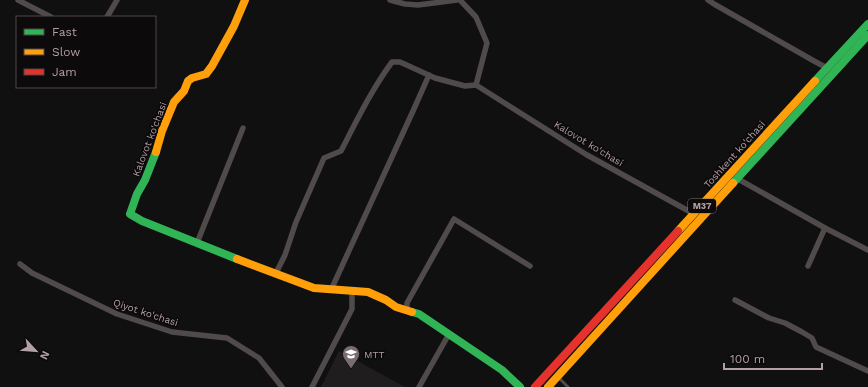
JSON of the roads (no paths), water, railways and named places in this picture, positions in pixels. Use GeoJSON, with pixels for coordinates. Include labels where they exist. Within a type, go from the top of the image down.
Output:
{"type":"FeatureCollection","features":[{"type":"Feature","properties":{"kind":"main road","name":"Kalovot ko'chasi"},"geometry":{"type":"LineString","coordinates":[[245,0],[234,26],[212,66],[206,74],[192,78],[188,81],[184,91],[174,102],[145,180],[137,194],[130,214],[142,221],[314,288],[368,292],[386,300],[396,307],[419,314],[502,370],[520,387]]}},
{"type":"Feature","properties":{"kind":"main road","name":"Toshkent ko'chasi"},"geometry":{"type":"LineString","coordinates":[[535,387],[868,24]]}},
{"type":"Feature","properties":{"kind":"main road","name":"Toshkent ko'chasi"},"geometry":{"type":"LineString","coordinates":[[548,387],[868,35]]}},
{"type":"Feature","properties":{"kind":"street"},"geometry":{"type":"LineString","coordinates":[[18,0],[49,16]]}},
{"type":"Feature","properties":{"kind":"street"},"geometry":{"type":"LineString","coordinates":[[108,16],[117,0]]}},
{"type":"Feature","properties":{"kind":"street"},"geometry":{"type":"LineString","coordinates":[[390,0],[405,4],[418,5],[459,0],[476,17],[487,43],[476,85]]}},
{"type":"Feature","properties":{"kind":"street"},"geometry":{"type":"LineString","coordinates":[[708,0],[827,68]]}},
{"type":"Feature","properties":{"kind":"street","name":"Kalovot ko'chasi"},"geometry":{"type":"LineString","coordinates":[[276,273],[324,158],[341,151],[365,104],[392,62],[400,62],[435,78],[465,86],[476,85],[587,155],[694,214]]}},
{"type":"Feature","properties":{"kind":"street"},"geometry":{"type":"LineString","coordinates":[[331,290],[429,75]]}},
{"type":"Feature","properties":{"kind":"street"},"geometry":{"type":"LineString","coordinates":[[197,243],[243,128]]}},
{"type":"Feature","properties":{"kind":"street"},"geometry":{"type":"LineString","coordinates":[[738,178],[825,228],[868,250]]}},
{"type":"Feature","properties":{"kind":"street"},"geometry":{"type":"LineString","coordinates":[[407,311],[407,303],[454,219],[530,266]]}},
{"type":"Feature","properties":{"kind":"street"},"geometry":{"type":"LineString","coordinates":[[808,266],[825,228]]}},
{"type":"Feature","properties":{"kind":"street","name":"Qiyot ko'chasi"},"geometry":{"type":"LineString","coordinates":[[20,264],[32,273],[117,314],[172,332],[227,338],[259,358],[282,387]]}},
{"type":"Feature","properties":{"kind":"street"},"geometry":{"type":"LineString","coordinates":[[312,387],[352,309],[352,292]]}},
{"type":"Feature","properties":{"kind":"street"},"geometry":{"type":"LineString","coordinates":[[735,300],[769,318],[785,323],[802,332],[812,338],[816,346],[868,371]]}},
{"type":"Feature","properties":{"kind":"street"},"geometry":{"type":"LineString","coordinates":[[419,387],[449,334]]}},
{"type":"Feature","properties":{"kind":"lane"},"geometry":{"type":"LineString","coordinates":[[557,376],[568,387]]}},
{"type":"Feature","properties":{"kind":"place","name":"MTT"},"geometry":{"type":"Point","coordinates":[351,369]}}]}
